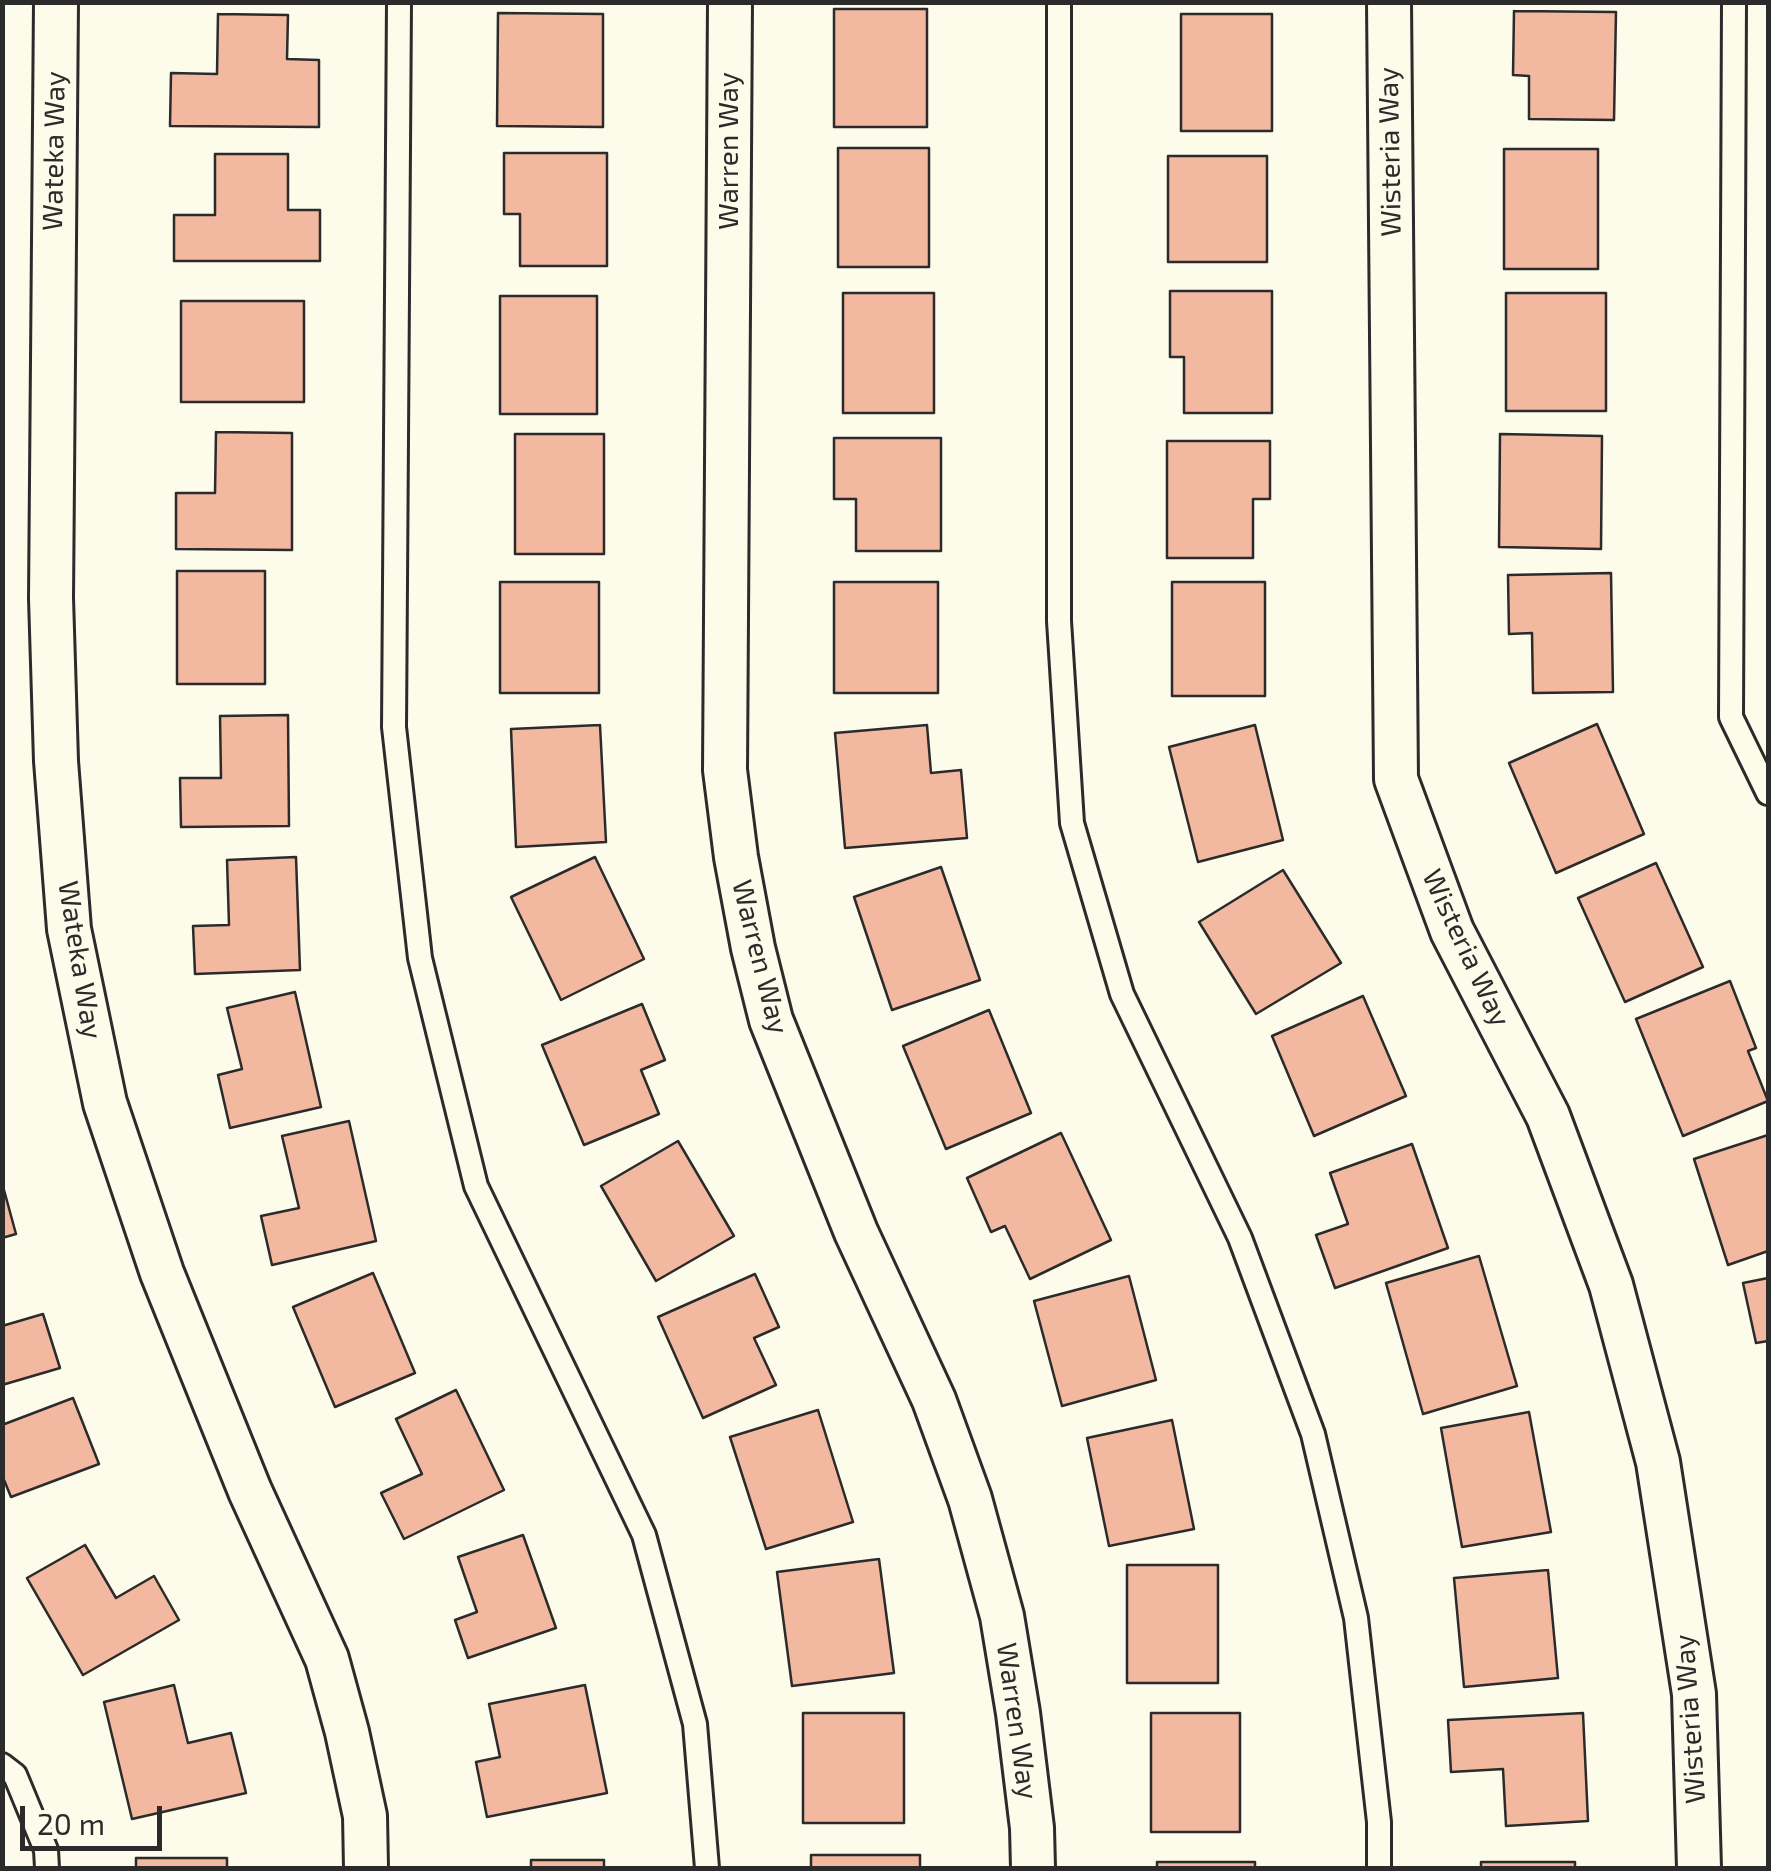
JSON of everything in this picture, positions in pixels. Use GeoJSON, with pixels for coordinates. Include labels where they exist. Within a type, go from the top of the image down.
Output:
{"type":"FeatureCollection","features":[{"type":"Feature","properties":{"kind":"street","name":"Wateka Way"},"geometry":{"type":"LineString","coordinates":[[56,2],[51,598],[56,761],[70,929],[105,1103],[162,1273],[236,1458],[326,1659],[365,1816],[366,1868]]}},
{"type":"Feature","properties":{"kind":"street","name":"Warren Way"},"geometry":{"type":"LineString","coordinates":[[730,2],[725,770],[736,857],[771,1020],[856,1232],[934,1400],[970,1498],[1002,1616],[1018,1713],[1033,1868]]}},
{"type":"Feature","properties":{"kind":"street","name":"Wisteria Way"},"geometry":{"type":"LineString","coordinates":[[1388,2],[1396,779],[1452,932],[1548,1116],[1611,1285],[1658,1462],[1694,1694],[1699,1868]]}},
{"type":"Feature","properties":{"kind":"lane"},"geometry":{"type":"LineString","coordinates":[[399,2],[394,727],[420,958],[476,1186],[644,1536],[696,1724],[706,1868]]}},
{"type":"Feature","properties":{"kind":"lane"},"geometry":{"type":"LineString","coordinates":[[1059,2],[1059,621],[1072,823],[1122,994],[1240,1238],[1313,1434],[1356,1618],[1380,1822],[1379,1868]]}},
{"type":"Feature","properties":{"kind":"lane"},"geometry":{"type":"LineString","coordinates":[[1734,2],[1731,717],[1768,793]]}},
{"type":"Feature","properties":{"kind":"lane"},"geometry":{"type":"LineString","coordinates":[[2,1765],[15,1775],[46,1850],[47,1868]]}},
{"type":"Feature","properties":{"kind":"building"},"geometry":{"type":"Polygon","coordinates":[[[834,9],[927,9],[927,127],[834,127],[834,9]]]}},
{"type":"Feature","properties":{"kind":"building"},"geometry":{"type":"Polygon","coordinates":[[[1514,11],[1616,12],[1614,120],[1529,119],[1529,76],[1513,75],[1514,11]]]}},
{"type":"Feature","properties":{"kind":"building"},"geometry":{"type":"Polygon","coordinates":[[[498,13],[603,14],[603,127],[497,126],[498,13]]]}},
{"type":"Feature","properties":{"kind":"building"},"geometry":{"type":"Polygon","coordinates":[[[218,14],[288,15],[287,59],[319,60],[319,127],[170,126],[171,73],[217,74],[218,14]]]}},
{"type":"Feature","properties":{"kind":"building"},"geometry":{"type":"Polygon","coordinates":[[[1181,14],[1272,14],[1272,131],[1181,131],[1181,14]]]}},
{"type":"Feature","properties":{"kind":"building"},"geometry":{"type":"Polygon","coordinates":[[[838,148],[929,148],[929,267],[838,267],[838,148]]]}},
{"type":"Feature","properties":{"kind":"building"},"geometry":{"type":"Polygon","coordinates":[[[1504,149],[1598,149],[1598,269],[1504,269],[1504,149]]]}},
{"type":"Feature","properties":{"kind":"building"},"geometry":{"type":"Polygon","coordinates":[[[504,153],[607,153],[607,266],[520,266],[520,214],[504,214],[504,153]]]}},
{"type":"Feature","properties":{"kind":"building"},"geometry":{"type":"Polygon","coordinates":[[[215,154],[288,154],[288,210],[320,210],[320,261],[174,261],[174,215],[215,215],[215,154]]]}},
{"type":"Feature","properties":{"kind":"building"},"geometry":{"type":"Polygon","coordinates":[[[1168,156],[1267,156],[1267,262],[1168,262],[1168,156]]]}},
{"type":"Feature","properties":{"kind":"building"},"geometry":{"type":"Polygon","coordinates":[[[1170,291],[1272,291],[1272,413],[1184,413],[1184,357],[1170,357],[1170,291]]]}},
{"type":"Feature","properties":{"kind":"building"},"geometry":{"type":"Polygon","coordinates":[[[843,293],[934,293],[934,413],[843,413],[843,293]]]}},
{"type":"Feature","properties":{"kind":"building"},"geometry":{"type":"Polygon","coordinates":[[[1506,293],[1606,293],[1606,411],[1506,411],[1506,293]]]}},
{"type":"Feature","properties":{"kind":"building"},"geometry":{"type":"Polygon","coordinates":[[[500,296],[597,296],[597,414],[500,414],[500,296]]]}},
{"type":"Feature","properties":{"kind":"building"},"geometry":{"type":"Polygon","coordinates":[[[181,301],[304,301],[304,402],[181,402],[181,301]]]}},
{"type":"Feature","properties":{"kind":"building"},"geometry":{"type":"Polygon","coordinates":[[[216,432],[292,433],[292,550],[176,549],[176,493],[215,493],[216,432]]]}},
{"type":"Feature","properties":{"kind":"building"},"geometry":{"type":"Polygon","coordinates":[[[515,434],[604,434],[604,554],[515,554],[515,434]]]}},
{"type":"Feature","properties":{"kind":"building"},"geometry":{"type":"Polygon","coordinates":[[[1500,434],[1602,436],[1601,549],[1499,547],[1500,434]]]}},
{"type":"Feature","properties":{"kind":"building"},"geometry":{"type":"Polygon","coordinates":[[[834,438],[941,438],[941,551],[856,551],[856,499],[834,499],[834,438]]]}},
{"type":"Feature","properties":{"kind":"building"},"geometry":{"type":"Polygon","coordinates":[[[1167,441],[1270,441],[1270,499],[1253,499],[1253,558],[1167,558],[1167,441]]]}},
{"type":"Feature","properties":{"kind":"building"},"geometry":{"type":"Polygon","coordinates":[[[177,571],[265,571],[265,684],[177,684],[177,571]]]}},
{"type":"Feature","properties":{"kind":"building"},"geometry":{"type":"Polygon","coordinates":[[[1611,573],[1613,692],[1533,693],[1532,633],[1509,634],[1508,575],[1611,573]]]}},
{"type":"Feature","properties":{"kind":"building"},"geometry":{"type":"Polygon","coordinates":[[[500,582],[599,582],[599,693],[500,693],[500,582]]]}},
{"type":"Feature","properties":{"kind":"building"},"geometry":{"type":"Polygon","coordinates":[[[834,582],[938,582],[938,693],[834,693],[834,582]]]}},
{"type":"Feature","properties":{"kind":"building"},"geometry":{"type":"Polygon","coordinates":[[[1172,582],[1265,582],[1265,696],[1172,696],[1172,582]]]}},
{"type":"Feature","properties":{"kind":"building"},"geometry":{"type":"Polygon","coordinates":[[[288,715],[289,826],[181,827],[180,778],[221,778],[220,716],[288,715]]]}},
{"type":"Feature","properties":{"kind":"building"},"geometry":{"type":"Polygon","coordinates":[[[1597,724],[1644,834],[1556,873],[1509,763],[1597,724]]]}},
{"type":"Feature","properties":{"kind":"building"},"geometry":{"type":"Polygon","coordinates":[[[600,725],[606,842],[516,847],[511,729],[600,725]]]}},
{"type":"Feature","properties":{"kind":"building"},"geometry":{"type":"Polygon","coordinates":[[[927,725],[931,773],[961,770],[967,838],[845,848],[835,733],[927,725]]]}},
{"type":"Feature","properties":{"kind":"building"},"geometry":{"type":"Polygon","coordinates":[[[1255,725],[1283,840],[1198,862],[1169,747],[1255,725]]]}},
{"type":"Feature","properties":{"kind":"building"},"geometry":{"type":"Polygon","coordinates":[[[296,857],[300,970],[195,974],[193,926],[229,925],[227,860],[296,857]]]}},
{"type":"Feature","properties":{"kind":"building"},"geometry":{"type":"Polygon","coordinates":[[[595,857],[644,959],[561,1000],[511,897],[595,857]]]}},
{"type":"Feature","properties":{"kind":"building"},"geometry":{"type":"Polygon","coordinates":[[[1656,863],[1703,967],[1625,1002],[1578,898],[1656,863]]]}},
{"type":"Feature","properties":{"kind":"building"},"geometry":{"type":"Polygon","coordinates":[[[941,867],[980,980],[892,1010],[854,897],[941,867]]]}},
{"type":"Feature","properties":{"kind":"building"},"geometry":{"type":"Polygon","coordinates":[[[1283,870],[1341,963],[1256,1014],[1199,922],[1283,870]]]}},
{"type":"Feature","properties":{"kind":"building"},"geometry":{"type":"Polygon","coordinates":[[[1730,981],[1756,1048],[1748,1051],[1768,1101],[1683,1136],[1636,1019],[1730,981]]]}},
{"type":"Feature","properties":{"kind":"building"},"geometry":{"type":"Polygon","coordinates":[[[295,992],[321,1107],[230,1128],[218,1075],[242,1069],[227,1008],[295,992]]]}},
{"type":"Feature","properties":{"kind":"building"},"geometry":{"type":"Polygon","coordinates":[[[1363,996],[1406,1096],[1314,1136],[1272,1036],[1363,996]]]}},
{"type":"Feature","properties":{"kind":"building"},"geometry":{"type":"Polygon","coordinates":[[[642,1004],[665,1060],[641,1070],[659,1114],[584,1145],[542,1045],[642,1004]]]}},
{"type":"Feature","properties":{"kind":"building"},"geometry":{"type":"Polygon","coordinates":[[[989,1010],[1031,1113],[946,1149],[903,1046],[989,1010]]]}},
{"type":"Feature","properties":{"kind":"building"},"geometry":{"type":"Polygon","coordinates":[[[349,1121],[376,1241],[272,1265],[261,1216],[299,1208],[282,1136],[349,1121]]]}},
{"type":"Feature","properties":{"kind":"building"},"geometry":{"type":"Polygon","coordinates":[[[1061,1133],[1111,1240],[1030,1279],[1005,1226],[991,1232],[967,1178],[1061,1133]]]}},
{"type":"Feature","properties":{"kind":"building"},"geometry":{"type":"Polygon","coordinates":[[[1768,1135],[1768,1251],[1728,1265],[1694,1159],[1768,1135]]]}},
{"type":"Feature","properties":{"kind":"building"},"geometry":{"type":"Polygon","coordinates":[[[678,1141],[734,1236],[656,1281],[601,1186],[678,1141]]]}},
{"type":"Feature","properties":{"kind":"building"},"geometry":{"type":"Polygon","coordinates":[[[1412,1144],[1448,1248],[1335,1288],[1316,1235],[1348,1224],[1330,1173],[1412,1144]]]}},
{"type":"Feature","properties":{"kind":"building"},"geometry":{"type":"Polygon","coordinates":[[[2,1191],[16,1234],[2,1238],[2,1191]]]}},
{"type":"Feature","properties":{"kind":"building"},"geometry":{"type":"Polygon","coordinates":[[[1479,1256],[1517,1386],[1423,1414],[1386,1283],[1479,1256]]]}},
{"type":"Feature","properties":{"kind":"building"},"geometry":{"type":"Polygon","coordinates":[[[373,1273],[415,1373],[335,1407],[293,1307],[373,1273]]]}},
{"type":"Feature","properties":{"kind":"building"},"geometry":{"type":"Polygon","coordinates":[[[755,1274],[779,1327],[754,1338],[776,1385],[703,1418],[658,1317],[755,1274]]]}},
{"type":"Feature","properties":{"kind":"building"},"geometry":{"type":"Polygon","coordinates":[[[1129,1276],[1156,1380],[1062,1406],[1034,1301],[1129,1276]]]}},
{"type":"Feature","properties":{"kind":"building"},"geometry":{"type":"Polygon","coordinates":[[[1768,1278],[1768,1341],[1756,1343],[1743,1283],[1768,1278]]]}},
{"type":"Feature","properties":{"kind":"building"},"geometry":{"type":"Polygon","coordinates":[[[43,1314],[60,1368],[2,1385],[2,1326],[43,1314]]]}},
{"type":"Feature","properties":{"kind":"building"},"geometry":{"type":"Polygon","coordinates":[[[456,1390],[504,1490],[404,1539],[381,1493],[422,1474],[396,1419],[456,1390]]]}},
{"type":"Feature","properties":{"kind":"building"},"geometry":{"type":"Polygon","coordinates":[[[73,1398],[99,1464],[11,1497],[2,1475],[2,1425],[73,1398]]]}},
{"type":"Feature","properties":{"kind":"building"},"geometry":{"type":"Polygon","coordinates":[[[818,1410],[853,1522],[766,1549],[730,1437],[818,1410]]]}},
{"type":"Feature","properties":{"kind":"building"},"geometry":{"type":"Polygon","coordinates":[[[1529,1412],[1551,1532],[1462,1547],[1441,1428],[1529,1412]]]}},
{"type":"Feature","properties":{"kind":"building"},"geometry":{"type":"Polygon","coordinates":[[[1172,1420],[1194,1529],[1109,1546],[1087,1438],[1172,1420]]]}},
{"type":"Feature","properties":{"kind":"building"},"geometry":{"type":"Polygon","coordinates":[[[523,1535],[556,1628],[468,1658],[455,1620],[477,1612],[458,1557],[523,1535]]]}},
{"type":"Feature","properties":{"kind":"building"},"geometry":{"type":"Polygon","coordinates":[[[85,1545],[116,1598],[154,1576],[179,1620],[83,1675],[27,1578],[85,1545]]]}},
{"type":"Feature","properties":{"kind":"building"},"geometry":{"type":"Polygon","coordinates":[[[879,1559],[894,1673],[792,1686],[777,1572],[879,1559]]]}},
{"type":"Feature","properties":{"kind":"building"},"geometry":{"type":"Polygon","coordinates":[[[1127,1565],[1218,1565],[1218,1683],[1127,1683],[1127,1565]]]}},
{"type":"Feature","properties":{"kind":"building"},"geometry":{"type":"Polygon","coordinates":[[[1548,1570],[1558,1678],[1464,1687],[1454,1578],[1548,1570]]]}},
{"type":"Feature","properties":{"kind":"building"},"geometry":{"type":"Polygon","coordinates":[[[174,1685],[188,1743],[231,1733],[246,1793],[132,1819],[104,1702],[174,1685]]]}},
{"type":"Feature","properties":{"kind":"building"},"geometry":{"type":"Polygon","coordinates":[[[585,1685],[607,1793],[487,1817],[476,1762],[500,1757],[489,1704],[585,1685]]]}},
{"type":"Feature","properties":{"kind":"building"},"geometry":{"type":"Polygon","coordinates":[[[803,1713],[904,1713],[904,1823],[803,1823],[803,1713]]]}},
{"type":"Feature","properties":{"kind":"building"},"geometry":{"type":"Polygon","coordinates":[[[1151,1713],[1240,1713],[1240,1832],[1151,1832],[1151,1713]]]}},
{"type":"Feature","properties":{"kind":"building"},"geometry":{"type":"Polygon","coordinates":[[[1583,1713],[1588,1821],[1506,1826],[1503,1769],[1451,1772],[1448,1720],[1583,1713]]]}},
{"type":"Feature","properties":{"kind":"building"},"geometry":{"type":"Polygon","coordinates":[[[811,1855],[920,1855],[920,1868],[811,1868],[811,1855]]]}},
{"type":"Feature","properties":{"kind":"building"},"geometry":{"type":"Polygon","coordinates":[[[136,1858],[227,1858],[227,1868],[136,1868],[136,1858]]]}},
{"type":"Feature","properties":{"kind":"building"},"geometry":{"type":"Polygon","coordinates":[[[531,1860],[604,1860],[604,1868],[531,1868],[531,1860]]]}},
{"type":"Feature","properties":{"kind":"building"},"geometry":{"type":"Polygon","coordinates":[[[1157,1862],[1255,1862],[1255,1868],[1157,1868],[1157,1862]]]}},
{"type":"Feature","properties":{"kind":"building"},"geometry":{"type":"Polygon","coordinates":[[[1481,1862],[1575,1862],[1575,1868],[1481,1868],[1481,1862]]]}}]}
